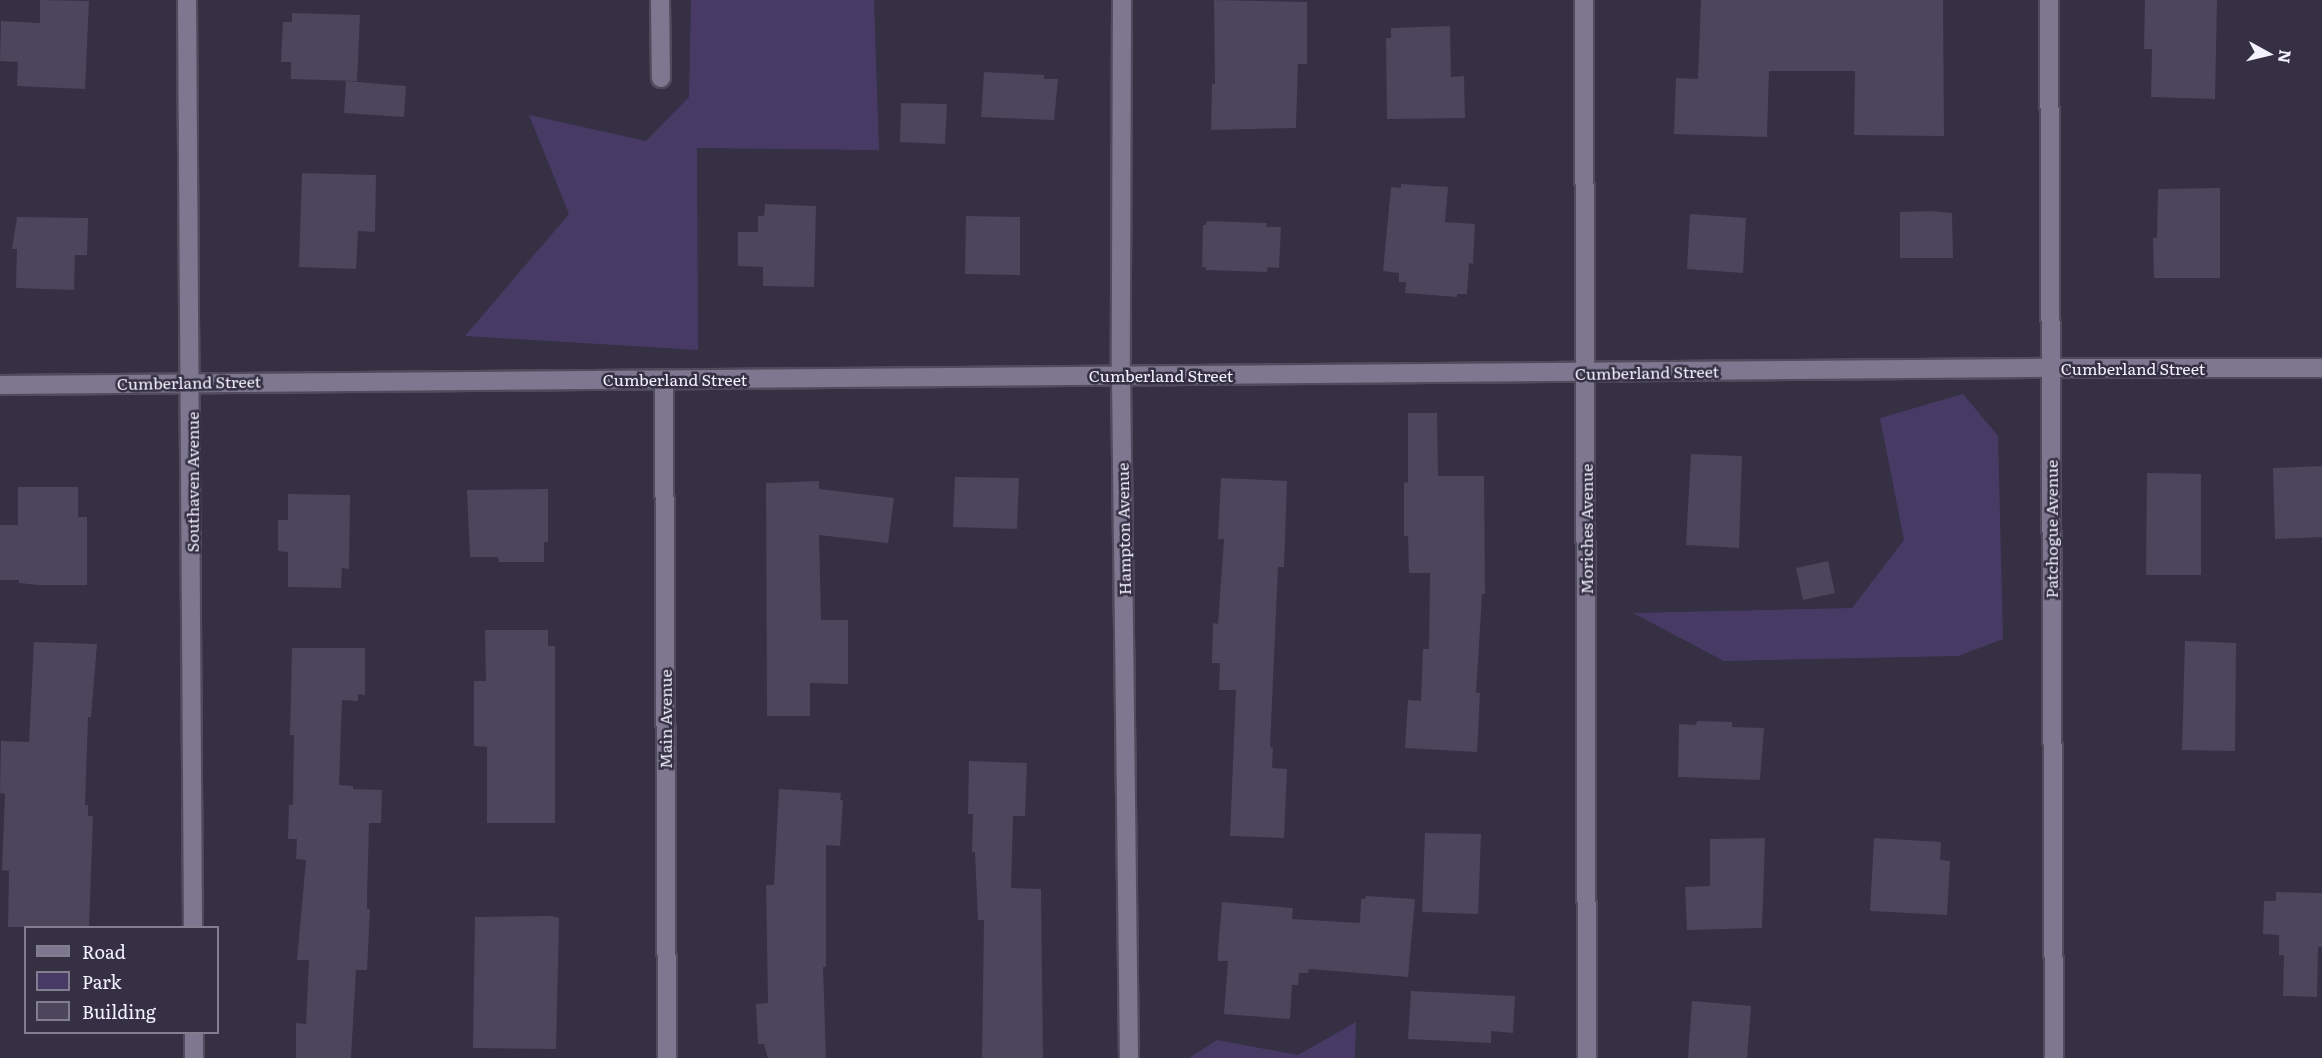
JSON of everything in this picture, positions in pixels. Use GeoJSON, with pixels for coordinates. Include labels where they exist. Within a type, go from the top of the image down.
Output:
{"type":"FeatureCollection","features":[{"type":"Feature","properties":{"kind":"street","name":"Southaven Avenue"},"geometry":{"type":"LineString","coordinates":[[187,0],[193,926]]}},
{"type":"Feature","properties":{"kind":"street"},"geometry":{"type":"LineString","coordinates":[[660,0],[661,78]]}},
{"type":"Feature","properties":{"kind":"street","name":"Hampton Avenue"},"geometry":{"type":"LineString","coordinates":[[1122,0],[1121,375],[1129,1058]]}},
{"type":"Feature","properties":{"kind":"street","name":"Moriches Avenue"},"geometry":{"type":"LineString","coordinates":[[1584,0],[1587,1058]]}},
{"type":"Feature","properties":{"kind":"street","name":"Patchogue Avenue"},"geometry":{"type":"LineString","coordinates":[[2049,0],[2054,1058]]}},
{"type":"Feature","properties":{"kind":"street","name":"Cumberland Street"},"geometry":{"type":"LineString","coordinates":[[0,385],[2049,368],[2322,368]]}},
{"type":"Feature","properties":{"kind":"street","name":"Main Avenue"},"geometry":{"type":"LineString","coordinates":[[664,380],[667,1058]]}},
{"type":"Feature","properties":{"kind":"street"},"geometry":{"type":"LineString","coordinates":[[194,1034],[194,1058]]}},
{"type":"Feature","properties":{"kind":"green space"},"geometry":{"type":"Polygon","coordinates":[[[691,0],[874,0],[879,150],[697,148],[698,350],[465,336],[569,214],[529,115],[646,141],[689,97],[691,0]]]}},
{"type":"Feature","properties":{"kind":"green space"},"geometry":{"type":"Polygon","coordinates":[[[1963,394],[1998,436],[2003,639],[1958,656],[1724,661],[1633,613],[1852,608],[1904,540],[1880,418],[1963,394]]]}},
{"type":"Feature","properties":{"kind":"green space"},"geometry":{"type":"Polygon","coordinates":[[[1356,1022],[1355,1058],[1189,1058],[1217,1040],[1298,1055],[1356,1022]]]}},
{"type":"Feature","properties":{"kind":"building"},"geometry":{"type":"Polygon","coordinates":[[[40,0],[89,1],[85,89],[17,86],[18,62],[0,61],[1,21],[40,23],[40,0]]]}},
{"type":"Feature","properties":{"kind":"building"},"geometry":{"type":"Polygon","coordinates":[[[1214,0],[1307,2],[1307,64],[1298,64],[1296,128],[1211,130],[1212,84],[1215,84],[1214,0]]]}},
{"type":"Feature","properties":{"kind":"building"},"geometry":{"type":"Polygon","coordinates":[[[1701,0],[1943,0],[1944,136],[1854,135],[1855,71],[1769,71],[1767,137],[1674,134],[1676,78],[1698,79],[1701,0]]]}},
{"type":"Feature","properties":{"kind":"building"},"geometry":{"type":"Polygon","coordinates":[[[2145,0],[2217,0],[2215,99],[2151,97],[2152,49],[2144,49],[2145,0]]]}},
{"type":"Feature","properties":{"kind":"building"},"geometry":{"type":"Polygon","coordinates":[[[292,13],[360,15],[357,81],[291,79],[291,62],[281,62],[283,22],[292,22],[292,13]]]}},
{"type":"Feature","properties":{"kind":"building"},"geometry":{"type":"Polygon","coordinates":[[[1450,26],[1451,77],[1464,76],[1465,118],[1387,119],[1386,38],[1391,38],[1391,28],[1450,26]]]}},
{"type":"Feature","properties":{"kind":"building"},"geometry":{"type":"Polygon","coordinates":[[[984,72],[1044,75],[1044,79],[1058,79],[1054,120],[981,117],[984,72]]]}},
{"type":"Feature","properties":{"kind":"building"},"geometry":{"type":"Polygon","coordinates":[[[346,81],[406,86],[404,117],[344,113],[346,81]]]}},
{"type":"Feature","properties":{"kind":"building"},"geometry":{"type":"Polygon","coordinates":[[[901,103],[947,104],[945,144],[900,142],[901,103]]]}},
{"type":"Feature","properties":{"kind":"building"},"geometry":{"type":"Polygon","coordinates":[[[302,173],[376,175],[375,232],[358,231],[356,269],[299,267],[302,173]]]}},
{"type":"Feature","properties":{"kind":"building"},"geometry":{"type":"Polygon","coordinates":[[[1401,184],[1448,187],[1445,222],[1475,224],[1473,264],[1469,263],[1467,294],[1457,294],[1457,297],[1405,293],[1406,282],[1399,282],[1399,273],[1383,271],[1391,187],[1401,188],[1401,184]]]}},
{"type":"Feature","properties":{"kind":"building"},"geometry":{"type":"Polygon","coordinates":[[[2220,188],[2220,278],[2154,278],[2153,238],[2157,238],[2158,189],[2220,188]]]}},
{"type":"Feature","properties":{"kind":"building"},"geometry":{"type":"Polygon","coordinates":[[[765,204],[816,206],[814,287],[763,286],[763,267],[738,266],[738,232],[758,232],[758,216],[764,216],[765,204]]]}},
{"type":"Feature","properties":{"kind":"building"},"geometry":{"type":"Polygon","coordinates":[[[1900,212],[1952,213],[1953,258],[1900,258],[1900,212]]]}},
{"type":"Feature","properties":{"kind":"building"},"geometry":{"type":"Polygon","coordinates":[[[1690,214],[1746,218],[1743,273],[1687,269],[1690,214]]]}},
{"type":"Feature","properties":{"kind":"building"},"geometry":{"type":"Polygon","coordinates":[[[966,216],[1020,217],[1020,275],[965,274],[966,216]]]}},
{"type":"Feature","properties":{"kind":"building"},"geometry":{"type":"Polygon","coordinates":[[[17,217],[88,218],[87,255],[75,255],[74,290],[16,288],[17,249],[12,249],[17,217]]]}},
{"type":"Feature","properties":{"kind":"building"},"geometry":{"type":"Polygon","coordinates":[[[1207,221],[1267,223],[1266,227],[1281,227],[1279,268],[1268,267],[1267,272],[1206,270],[1206,267],[1202,267],[1203,225],[1206,225],[1207,221]]]}},
{"type":"Feature","properties":{"kind":"building"},"geometry":{"type":"Polygon","coordinates":[[[1408,413],[1437,413],[1438,476],[1484,476],[1485,594],[1482,594],[1476,693],[1480,693],[1477,752],[1405,748],[1408,700],[1421,701],[1423,649],[1429,649],[1430,573],[1409,573],[1408,536],[1404,536],[1404,483],[1408,482],[1408,413]]]}},
{"type":"Feature","properties":{"kind":"building"},"geometry":{"type":"Polygon","coordinates":[[[1691,454],[1742,456],[1739,548],[1686,545],[1691,454]]]}},
{"type":"Feature","properties":{"kind":"building"},"geometry":{"type":"Polygon","coordinates":[[[2322,466],[2322,537],[2275,539],[2273,468],[2322,466]]]}},
{"type":"Feature","properties":{"kind":"building"},"geometry":{"type":"Polygon","coordinates":[[[2147,473],[2201,474],[2201,575],[2146,575],[2147,473]]]}},
{"type":"Feature","properties":{"kind":"building"},"geometry":{"type":"Polygon","coordinates":[[[955,477],[1019,478],[1017,529],[953,527],[955,477]]]}},
{"type":"Feature","properties":{"kind":"building"},"geometry":{"type":"Polygon","coordinates":[[[1221,478],[1287,481],[1284,567],[1278,567],[1270,747],[1273,748],[1272,768],[1287,769],[1284,838],[1230,836],[1236,690],[1219,690],[1220,663],[1212,663],[1213,623],[1218,624],[1224,539],[1218,539],[1221,478]]]}},
{"type":"Feature","properties":{"kind":"building"},"geometry":{"type":"Polygon","coordinates":[[[819,481],[819,489],[894,498],[888,543],[819,535],[821,620],[848,620],[848,684],[810,683],[810,716],[767,716],[766,483],[819,481]]]}},
{"type":"Feature","properties":{"kind":"building"},"geometry":{"type":"Polygon","coordinates":[[[18,487],[78,487],[78,517],[87,517],[87,585],[38,585],[19,583],[19,580],[0,580],[0,525],[18,525],[18,487]]]}},
{"type":"Feature","properties":{"kind":"building"},"geometry":{"type":"Polygon","coordinates":[[[548,489],[548,542],[544,542],[544,562],[499,562],[498,557],[470,557],[467,490],[548,489]]]}},
{"type":"Feature","properties":{"kind":"building"},"geometry":{"type":"Polygon","coordinates":[[[288,494],[350,495],[349,569],[342,568],[341,588],[288,587],[288,552],[278,551],[278,520],[288,520],[288,494]]]}},
{"type":"Feature","properties":{"kind":"building"},"geometry":{"type":"Polygon","coordinates":[[[1828,561],[1835,593],[1803,600],[1796,568],[1828,561]]]}},
{"type":"Feature","properties":{"kind":"building"},"geometry":{"type":"Polygon","coordinates":[[[485,630],[548,630],[548,646],[555,646],[555,823],[487,823],[487,747],[474,746],[474,681],[486,681],[485,630]]]}},
{"type":"Feature","properties":{"kind":"building"},"geometry":{"type":"Polygon","coordinates":[[[2185,641],[2236,643],[2235,751],[2182,750],[2185,641]]]}},
{"type":"Feature","properties":{"kind":"building"},"geometry":{"type":"Polygon","coordinates":[[[34,642],[97,644],[91,717],[88,717],[85,805],[88,805],[88,816],[93,816],[89,926],[8,927],[9,871],[2,870],[5,794],[0,793],[1,741],[29,742],[34,642]]]}},
{"type":"Feature","properties":{"kind":"building"},"geometry":{"type":"Polygon","coordinates":[[[292,648],[365,648],[365,695],[358,694],[358,701],[342,700],[339,785],[353,786],[353,789],[382,790],[381,823],[369,823],[367,909],[370,909],[367,970],[356,970],[351,1058],[296,1058],[296,1023],[306,1024],[309,960],[297,960],[306,860],[296,859],[297,839],[288,839],[289,805],[293,805],[294,735],[290,735],[292,648]]]}},
{"type":"Feature","properties":{"kind":"building"},"geometry":{"type":"Polygon","coordinates":[[[1697,721],[1732,722],[1732,727],[1764,728],[1760,780],[1678,777],[1679,724],[1696,725],[1697,721]]]}},
{"type":"Feature","properties":{"kind":"building"},"geometry":{"type":"Polygon","coordinates":[[[969,761],[1027,763],[1025,816],[1013,816],[1011,888],[1041,889],[1043,1058],[982,1058],[984,920],[978,920],[975,852],[972,852],[973,814],[968,814],[969,761]]]}},
{"type":"Feature","properties":{"kind":"building"},"geometry":{"type":"Polygon","coordinates":[[[779,789],[841,793],[840,800],[843,800],[840,846],[826,845],[826,967],[823,967],[826,1058],[768,1058],[764,1044],[758,1044],[756,1004],[768,1003],[766,885],[774,885],[779,789]]]}},
{"type":"Feature","properties":{"kind":"building"},"geometry":{"type":"Polygon","coordinates":[[[1425,833],[1481,834],[1478,914],[1422,912],[1425,833]]]}},
{"type":"Feature","properties":{"kind":"building"},"geometry":{"type":"Polygon","coordinates":[[[1765,838],[1762,928],[1687,930],[1685,887],[1710,886],[1710,839],[1765,838]]]}},
{"type":"Feature","properties":{"kind":"building"},"geometry":{"type":"Polygon","coordinates":[[[1874,838],[1941,842],[1940,860],[1950,861],[1947,915],[1870,911],[1874,838]]]}},
{"type":"Feature","properties":{"kind":"building"},"geometry":{"type":"Polygon","coordinates":[[[2276,892],[2322,893],[2322,947],[2318,947],[2317,997],[2283,996],[2284,955],[2279,955],[2279,935],[2263,934],[2264,901],[2276,901],[2276,892]]]}},
{"type":"Feature","properties":{"kind":"building"},"geometry":{"type":"Polygon","coordinates":[[[1366,896],[1415,899],[1408,977],[1309,969],[1308,973],[1299,973],[1298,985],[1292,985],[1290,1019],[1224,1014],[1228,961],[1218,961],[1222,902],[1293,908],[1292,919],[1360,923],[1361,899],[1365,899],[1366,896]]]}},
{"type":"Feature","properties":{"kind":"building"},"geometry":{"type":"Polygon","coordinates":[[[551,916],[559,918],[556,1049],[473,1048],[475,917],[551,916]]]}},
{"type":"Feature","properties":{"kind":"building"},"geometry":{"type":"Polygon","coordinates":[[[1411,991],[1515,996],[1513,1033],[1491,1031],[1491,1043],[1408,1039],[1411,991]]]}},
{"type":"Feature","properties":{"kind":"building"},"geometry":{"type":"Polygon","coordinates":[[[1692,1001],[1751,1006],[1747,1058],[1688,1058],[1692,1001]]]}}]}
